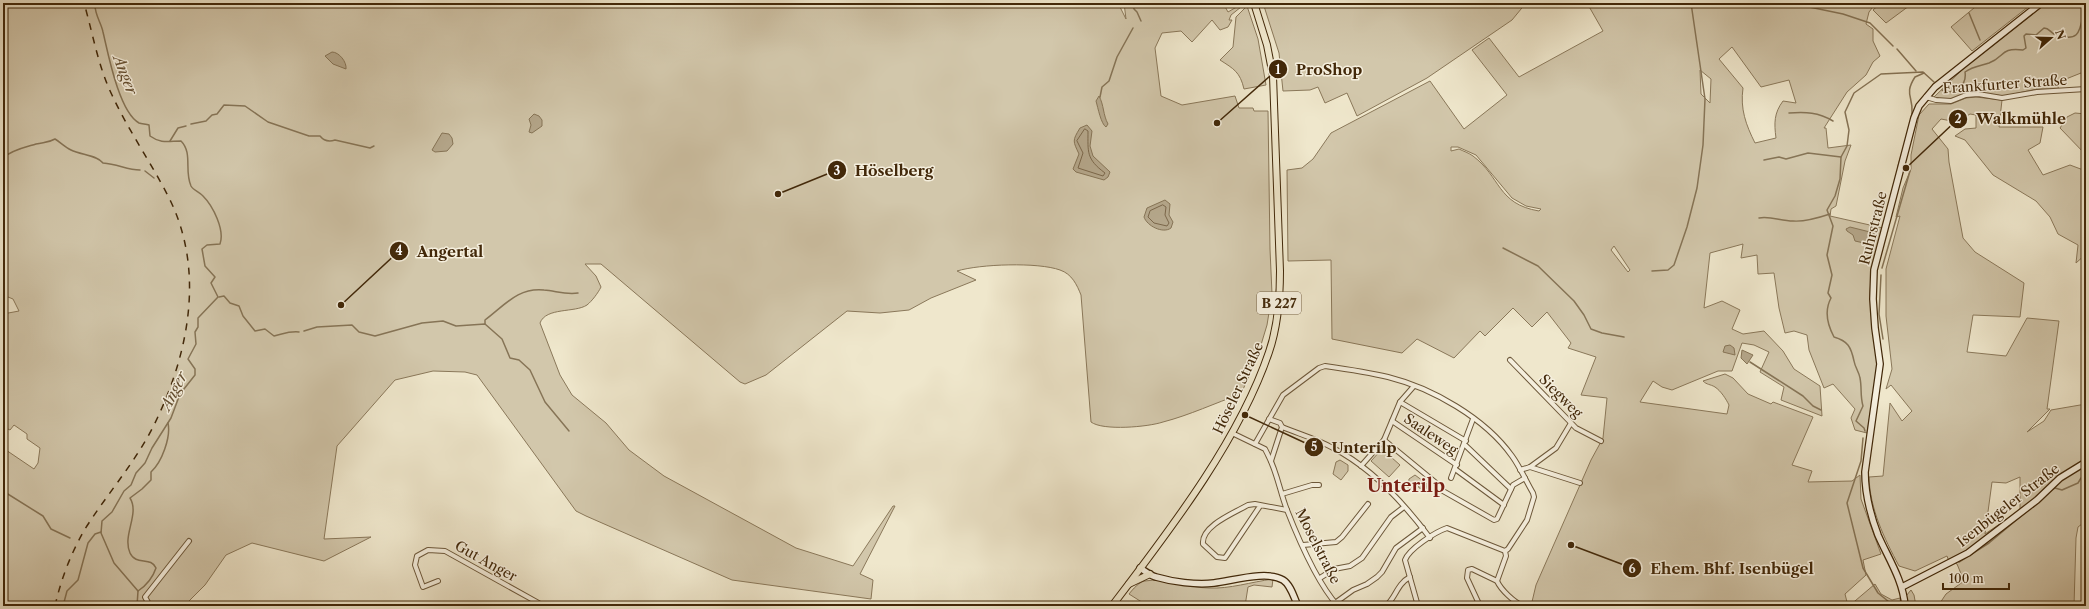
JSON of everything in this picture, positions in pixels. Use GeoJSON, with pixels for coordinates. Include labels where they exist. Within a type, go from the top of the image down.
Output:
{"type":"FeatureCollection","features":[{"type":"Feature","properties":{"kind":"main road","name":"Höseler Straße"},"geometry":{"type":"LineString","coordinates":[[1112,606],[1186,505],[1232,433],[1270,352],[1280,298],[1273,76],[1268,45],[1254,3]]}},
{"type":"Feature","properties":{"kind":"main road","name":"Ruhrstraße"},"geometry":{"type":"LineString","coordinates":[[1905,606],[1902,587],[1878,534],[1865,490],[1865,472],[1880,364],[1873,299],[1876,262],[1914,118],[1926,97],[1935,87],[2041,3]]}},
{"type":"Feature","properties":{"kind":"main road","name":"Isenbügeler Straße"},"geometry":{"type":"LineString","coordinates":[[1902,587],[1968,553],[2037,500],[2060,478],[2086,462]]}},
{"type":"Feature","properties":{"kind":"main road"},"geometry":{"type":"LineString","coordinates":[[1140,568],[1155,577],[1197,583],[1212,583],[1273,576],[1283,580],[1290,587],[1298,606]]}},
{"type":"Feature","properties":{"kind":"main road"},"geometry":{"type":"LineString","coordinates":[[1128,585],[1150,574]]}},
{"type":"Feature","properties":{"kind":"street","name":"Frankfurter Straße"},"geometry":{"type":"LineString","coordinates":[[1926,97],[1936,100],[1951,101],[1966,95],[1978,94],[2002,98],[2037,92],[2086,89]]}},
{"type":"Feature","properties":{"kind":"street","name":"Siegweg"},"geometry":{"type":"LineString","coordinates":[[1510,360],[1576,428],[1601,441]]}},
{"type":"Feature","properties":{"kind":"street"},"geometry":{"type":"LineString","coordinates":[[1255,444],[1283,395],[1319,368],[1325,366],[1388,377],[1414,386],[1437,396],[1473,419],[1497,439],[1512,456],[1525,478],[1534,496],[1527,520],[1512,544],[1504,551]]}},
{"type":"Feature","properties":{"kind":"street"},"geometry":{"type":"LineString","coordinates":[[1361,466],[1384,440],[1400,402],[1414,386]]}},
{"type":"Feature","properties":{"kind":"street"},"geometry":{"type":"LineString","coordinates":[[1400,402],[1465,443],[1512,489]]}},
{"type":"Feature","properties":{"kind":"street"},"geometry":{"type":"LineString","coordinates":[[1269,419],[1280,423],[1282,428],[1324,443],[1361,466],[1389,488],[1430,538]]}},
{"type":"Feature","properties":{"kind":"street"},"geometry":{"type":"LineString","coordinates":[[1451,478],[1473,419]]}},
{"type":"Feature","properties":{"kind":"street","name":"Saaleweg"},"geometry":{"type":"LineString","coordinates":[[1392,421],[1456,467],[1504,505]]}},
{"type":"Feature","properties":{"kind":"street"},"geometry":{"type":"LineString","coordinates":[[1520,470],[1530,467],[1556,448],[1572,423]]}},
{"type":"Feature","properties":{"kind":"street"},"geometry":{"type":"LineString","coordinates":[[1271,461],[1282,428]]}},
{"type":"Feature","properties":{"kind":"street","name":"Moselstraße"},"geometry":{"type":"LineString","coordinates":[[1232,433],[1265,449],[1271,461],[1287,510],[1303,545],[1320,578],[1337,604]]}},
{"type":"Feature","properties":{"kind":"street"},"geometry":{"type":"LineString","coordinates":[[1384,440],[1435,482],[1443,491],[1494,520],[1497,519],[1513,486],[1525,478]]}},
{"type":"Feature","properties":{"kind":"street"},"geometry":{"type":"LineString","coordinates":[[1530,467],[1580,483]]}},
{"type":"Feature","properties":{"kind":"street","name":"Moselstraße"},"geometry":{"type":"LineString","coordinates":[[1282,494],[1312,485],[1319,485]]}},
{"type":"Feature","properties":{"kind":"street"},"geometry":{"type":"LineString","coordinates":[[1303,545],[1336,542],[1342,537],[1368,504]]}},
{"type":"Feature","properties":{"kind":"street"},"geometry":{"type":"LineString","coordinates":[[1260,506],[1225,558],[1217,557],[1203,544],[1202,538],[1207,529],[1248,505],[1260,506],[1287,510]]}},
{"type":"Feature","properties":{"kind":"street"},"geometry":{"type":"LineString","coordinates":[[1320,578],[1334,569],[1350,566],[1362,558],[1391,517],[1404,507]]}},
{"type":"Feature","properties":{"kind":"street"},"geometry":{"type":"LineString","coordinates":[[1337,604],[1352,590],[1367,584],[1378,577],[1396,548],[1423,528]]}},
{"type":"Feature","properties":{"kind":"street"},"geometry":{"type":"LineString","coordinates":[[1418,606],[1405,560],[1407,554],[1440,530],[1447,528],[1504,551]]}},
{"type":"Feature","properties":{"kind":"street"},"geometry":{"type":"LineString","coordinates":[[150,606],[145,597],[178,552],[189,541]]}},
{"type":"Feature","properties":{"kind":"street","name":"Gut Anger"},"geometry":{"type":"LineString","coordinates":[[438,581],[423,587],[415,565],[417,556],[428,550],[445,551],[544,606]]}},
{"type":"Feature","properties":{"kind":"street"},"geometry":{"type":"LineString","coordinates":[[1497,581],[1506,556],[1504,551]]}},
{"type":"Feature","properties":{"kind":"street"},"geometry":{"type":"LineString","coordinates":[[1480,606],[1467,578],[1468,570],[1472,569],[1497,581],[1499,586],[1518,604],[1523,606]]}},
{"type":"Feature","properties":{"kind":"street"},"geometry":{"type":"LineString","coordinates":[[1386,606],[1392,600],[1400,583],[1410,577]]}},
{"type":"Feature","properties":{"kind":"shaded area"},"geometry":{"type":"Polygon","coordinates":[[[3,3],[1118,3],[1126,19],[1124,3],[1223,3],[1228,12],[1240,5],[1241,7],[1231,15],[1229,20],[1232,20],[1228,27],[1220,30],[1212,20],[1192,42],[1181,31],[1162,33],[1155,48],[1161,96],[1182,105],[1235,96],[1239,108],[1253,108],[1254,111],[1268,111],[1272,294],[1267,325],[1257,358],[1241,394],[1183,416],[1156,424],[1137,427],[1115,427],[1097,425],[1091,422],[1081,295],[1071,277],[1060,270],[1038,266],[994,265],[957,271],[976,280],[931,298],[909,310],[880,313],[847,311],[766,375],[745,384],[740,382],[601,264],[585,264],[596,276],[601,287],[595,297],[587,305],[582,307],[554,312],[543,318],[540,323],[560,375],[572,395],[606,423],[629,450],[664,476],[796,548],[853,566],[893,506],[895,506],[860,574],[873,580],[871,599],[732,580],[576,511],[477,375],[465,372],[433,371],[395,380],[337,446],[324,539],[371,537],[324,561],[252,543],[226,555],[205,585],[187,603],[187,606],[3,606],[3,448],[34,469],[38,463],[40,448],[27,439],[27,434],[14,425],[10,430],[8,429],[3,437],[3,314],[19,311],[13,299],[3,295],[3,3]]]}},
{"type":"Feature","properties":{"kind":"shaded area"},"geometry":{"type":"Polygon","coordinates":[[[1263,3],[1526,3],[1512,20],[1427,78],[1357,116],[1347,93],[1325,103],[1318,87],[1310,90],[1283,91],[1279,53],[1263,3]]]}},
{"type":"Feature","properties":{"kind":"shaded area"},"geometry":{"type":"Polygon","coordinates":[[[1587,3],[1876,3],[1869,12],[1866,24],[1873,29],[1873,41],[1880,56],[1873,62],[1866,75],[1847,92],[1824,128],[1826,128],[1828,148],[1851,145],[1845,161],[1836,206],[1831,209],[1830,216],[1883,228],[1872,266],[1870,292],[1872,326],[1877,354],[1877,374],[1867,433],[1855,430],[1851,418],[1855,409],[1833,384],[1824,388],[1809,350],[1807,335],[1794,331],[1785,333],[1779,308],[1774,273],[1758,274],[1757,255],[1741,258],[1743,244],[1710,253],[1704,308],[1722,301],[1740,310],[1732,329],[1743,334],[1764,331],[1783,351],[1794,369],[1820,386],[1822,416],[1781,400],[1784,387],[1760,372],[1769,352],[1754,345],[1742,343],[1732,371],[1718,371],[1672,390],[1662,387],[1653,381],[1640,402],[1727,414],[1729,405],[1723,395],[1715,387],[1703,381],[1725,374],[1733,378],[1748,394],[1771,404],[1773,402],[1813,417],[1792,465],[1812,471],[1808,482],[1852,481],[1860,475],[1861,499],[1881,554],[1863,560],[1866,575],[1845,594],[1848,606],[1531,606],[1536,585],[1591,460],[1603,438],[1607,398],[1581,395],[1596,357],[1568,348],[1571,343],[1547,312],[1532,327],[1513,308],[1485,336],[1480,331],[1454,358],[1417,339],[1402,353],[1332,339],[1331,260],[1288,261],[1287,170],[1302,168],[1313,159],[1331,133],[1430,81],[1464,129],[1507,95],[1472,50],[1489,38],[1519,77],[1603,31],[1587,3]],[[1732,47],[1719,59],[1743,88],[1742,103],[1744,117],[1755,143],[1776,138],[1775,118],[1780,105],[1783,101],[1796,103],[1789,80],[1761,87],[1732,47]],[[1700,70],[1701,94],[1710,103],[1711,79],[1700,70]],[[1451,147],[1451,151],[1459,149],[1473,156],[1489,172],[1507,196],[1515,202],[1539,211],[1541,209],[1526,206],[1512,198],[1476,155],[1458,147],[1451,147]],[[1614,246],[1611,250],[1628,272],[1630,270],[1614,246]]]}},
{"type":"Feature","properties":{"kind":"shaded area"},"geometry":{"type":"Polygon","coordinates":[[[1881,3],[1913,3],[1886,23],[1873,10],[1881,3]]]}},
{"type":"Feature","properties":{"kind":"shaded area"},"geometry":{"type":"Polygon","coordinates":[[[1980,3],[2033,3],[1972,51],[1951,27],[1980,3]]]}},
{"type":"Feature","properties":{"kind":"shaded area"},"geometry":{"type":"Polygon","coordinates":[[[2047,3],[2086,3],[2086,71],[2056,83],[2059,89],[2037,89],[2004,96],[1975,92],[1951,99],[1933,98],[1964,68],[2047,3]]]}},
{"type":"Feature","properties":{"kind":"shaded area"},"geometry":{"type":"Polygon","coordinates":[[[1247,6],[1258,39],[1266,85],[1244,89],[1241,79],[1236,72],[1220,60],[1233,47],[1236,17],[1247,6]]]}},
{"type":"Feature","properties":{"kind":"shaded area"},"geometry":{"type":"Polygon","coordinates":[[[1976,97],[2002,100],[1999,127],[2043,127],[2040,143],[2028,150],[2043,175],[2070,165],[2086,171],[2086,254],[2076,263],[2078,245],[2058,234],[2050,217],[2036,201],[1993,175],[1965,140],[1955,136],[1965,129],[1976,128],[1976,115],[1970,114],[1957,122],[1941,119],[1932,129],[1948,149],[1963,238],[1975,252],[2024,283],[2020,317],[1973,315],[1967,352],[2006,356],[2027,318],[2059,321],[2047,409],[2050,409],[2027,432],[2044,421],[2051,410],[2086,404],[2086,521],[2078,527],[2076,538],[2074,606],[1938,606],[1946,594],[1964,581],[1957,564],[1948,559],[1947,556],[1915,571],[1899,566],[1883,534],[1872,500],[1869,477],[1883,476],[1890,403],[1902,421],[1912,411],[1891,385],[1886,389],[1892,369],[1886,316],[1886,269],[1900,216],[1896,217],[1903,188],[1911,169],[1911,155],[1919,115],[1929,104],[1951,104],[1966,98],[1976,97]],[[2020,477],[2006,483],[1992,482],[1985,534],[2020,510],[2020,477]]]}},
{"type":"Feature","properties":{"kind":"shaded area"},"geometry":{"type":"Polygon","coordinates":[[[2075,113],[2086,114],[2086,155],[2060,128],[2067,117],[2075,113]]]}},
{"type":"Feature","properties":{"kind":"shaded area"},"geometry":{"type":"Polygon","coordinates":[[[1382,449],[1400,465],[1389,477],[1371,461],[1382,449]]]}},
{"type":"Feature","properties":{"kind":"shaded area"},"geometry":{"type":"Polygon","coordinates":[[[1340,460],[1348,465],[1348,471],[1341,480],[1333,474],[1336,462],[1340,460]]]}},
{"type":"Feature","properties":{"kind":"shaded area"},"geometry":{"type":"Polygon","coordinates":[[[1415,475],[1427,484],[1426,489],[1419,488],[1418,484],[1415,489],[1408,488],[1409,479],[1415,475]]]}},
{"type":"Feature","properties":{"kind":"shaded area"},"geometry":{"type":"Polygon","coordinates":[[[1273,579],[1272,587],[1254,585],[1248,587],[1245,606],[1148,606],[1129,594],[1141,583],[1153,580],[1169,581],[1201,588],[1217,588],[1273,579]]]}},
{"type":"Feature","properties":{"kind":"shaded area"},"geometry":{"type":"Polygon","coordinates":[[[1875,584],[1881,594],[1892,600],[1900,598],[1901,606],[1849,606],[1875,584]]]}},
{"type":"Feature","properties":{"kind":"shaded area"},"geometry":{"type":"Polygon","coordinates":[[[1911,590],[1914,595],[1916,606],[1907,606],[1906,596],[1911,590]]]}},
{"type":"Feature","properties":{"kind":"water"},"geometry":{"type":"Polygon","coordinates":[[[335,52],[342,58],[346,69],[333,64],[325,56],[335,52]]]}},
{"type":"Feature","properties":{"kind":"water"},"geometry":{"type":"Polygon","coordinates":[[[1099,96],[1108,124],[1106,127],[1101,119],[1096,101],[1099,96]]]}},
{"type":"Feature","properties":{"kind":"water"},"geometry":{"type":"Polygon","coordinates":[[[534,114],[539,116],[542,120],[542,126],[532,133],[529,132],[531,125],[529,119],[534,114]]]}},
{"type":"Feature","properties":{"kind":"water"},"geometry":{"type":"Polygon","coordinates":[[[1087,125],[1092,131],[1090,146],[1093,156],[1110,172],[1108,177],[1104,180],[1076,172],[1073,169],[1079,154],[1074,141],[1080,128],[1087,125]]]}},
{"type":"Feature","properties":{"kind":"water"},"geometry":{"type":"Polygon","coordinates":[[[442,133],[449,134],[452,138],[453,144],[447,151],[435,152],[432,150],[442,133]]]}},
{"type":"Feature","properties":{"kind":"water"},"geometry":{"type":"Polygon","coordinates":[[[1165,200],[1170,204],[1169,215],[1173,222],[1171,228],[1168,230],[1160,230],[1148,223],[1144,217],[1147,208],[1165,200]]]}},
{"type":"Feature","properties":{"kind":"water"},"geometry":{"type":"Polygon","coordinates":[[[1850,227],[1874,233],[1876,240],[1873,245],[1855,241],[1853,235],[1846,229],[1850,227]]]}},
{"type":"Feature","properties":{"kind":"water"},"geometry":{"type":"Polygon","coordinates":[[[1730,345],[1734,348],[1735,355],[1723,352],[1725,346],[1730,345]]]}},
{"type":"Feature","properties":{"kind":"water"},"geometry":{"type":"Polygon","coordinates":[[[1742,350],[1753,355],[1747,364],[1741,358],[1742,350]]]}},
{"type":"Feature","properties":{"kind":"waterway","name":"Anger"},"geometry":{"type":"LineString","coordinates":[[95,3],[115,81],[126,107],[132,117],[139,123],[149,125],[150,136],[154,139],[165,142],[181,141],[185,146],[188,157],[188,174],[191,186],[203,196],[211,206],[217,218],[221,232],[220,244],[207,245],[202,249],[205,266],[215,277],[211,283],[218,297],[198,318],[198,327],[195,332],[196,344],[188,359],[195,369],[195,375],[180,394],[171,418],[152,448],[145,463],[136,473],[131,485],[124,491],[112,512],[102,521],[101,533],[114,563],[138,591],[137,606]]}},
{"type":"Feature","properties":{"kind":"waterway"},"geometry":{"type":"LineString","coordinates":[[1133,3],[1134,9],[1141,21]]}},
{"type":"Feature","properties":{"kind":"waterway"},"geometry":{"type":"LineString","coordinates":[[1652,271],[1668,270],[1674,265],[1687,227],[1697,188],[1703,145],[1705,99],[1691,3]]}},
{"type":"Feature","properties":{"kind":"waterway"},"geometry":{"type":"LineString","coordinates":[[1790,3],[1843,14],[1870,23],[1893,46]]}},
{"type":"Feature","properties":{"kind":"waterway"},"geometry":{"type":"LineString","coordinates":[[1942,90],[1951,92],[1959,88],[1964,81],[1965,72],[1971,68],[1994,61],[2006,51],[2016,49],[2023,50],[2026,48],[2024,36],[2026,34],[2036,35],[2046,28],[2054,34],[2064,37],[2076,35],[2081,25],[2086,3]]}},
{"type":"Feature","properties":{"kind":"waterway"},"geometry":{"type":"LineString","coordinates":[[1969,13],[1980,40]]}},
{"type":"Feature","properties":{"kind":"waterway"},"geometry":{"type":"LineString","coordinates":[[1100,97],[1102,87],[1109,81],[1117,57],[1133,28]]}},
{"type":"Feature","properties":{"kind":"waterway"},"geometry":{"type":"LineString","coordinates":[[1897,49],[1916,71]]}},
{"type":"Feature","properties":{"kind":"waterway"},"geometry":{"type":"LineString","coordinates":[[1865,431],[1864,428],[1856,421],[1863,406],[1860,378],[1852,352],[1843,340],[1834,337],[1827,318],[1831,298],[1828,293],[1832,275],[1827,255],[1833,226],[1827,210],[1835,196],[1840,179],[1841,157],[1847,146],[1849,130],[1845,112],[1854,93],[1881,74],[1923,72],[1934,82]]}},
{"type":"Feature","properties":{"kind":"waterway"},"geometry":{"type":"LineString","coordinates":[[1898,167],[1912,112],[1909,91],[1910,87],[1915,77],[1924,73]]}},
{"type":"Feature","properties":{"kind":"waterway"},"geometry":{"type":"LineString","coordinates":[[191,124],[206,121],[212,115],[217,114],[224,105],[245,106],[268,122],[309,136],[320,136],[327,141],[335,140],[370,148],[374,146]]}},
{"type":"Feature","properties":{"kind":"waterway"},"geometry":{"type":"LineString","coordinates":[[1789,113],[1812,113],[1833,121]]}},
{"type":"Feature","properties":{"kind":"waterway"},"geometry":{"type":"LineString","coordinates":[[170,141],[178,128],[186,126]]}},
{"type":"Feature","properties":{"kind":"waterway"},"geometry":{"type":"LineString","coordinates":[[3,158],[19,149],[55,139],[71,150],[97,158],[103,163],[140,170]]}},
{"type":"Feature","properties":{"kind":"waterway"},"geometry":{"type":"LineString","coordinates":[[1764,160],[1779,157],[1786,159],[1808,153],[1841,157]]}},
{"type":"Feature","properties":{"kind":"waterway"},"geometry":{"type":"LineString","coordinates":[[145,171],[154,178]]}},
{"type":"Feature","properties":{"kind":"waterway"},"geometry":{"type":"LineString","coordinates":[[1882,268],[1910,171]]}},
{"type":"Feature","properties":{"kind":"waterway"},"geometry":{"type":"LineString","coordinates":[[1759,218],[1802,221],[1830,214]]}},
{"type":"Feature","properties":{"kind":"waterway"},"geometry":{"type":"LineString","coordinates":[[1503,248],[1538,266],[1574,301],[1584,315],[1591,329],[1602,333],[1624,337]]}},
{"type":"Feature","properties":{"kind":"waterway"},"geometry":{"type":"LineString","coordinates":[[1881,275],[1879,314],[1883,339]]}},
{"type":"Feature","properties":{"kind":"waterway"},"geometry":{"type":"LineString","coordinates":[[485,324],[485,320],[519,294],[526,291],[544,290],[578,293]]}},
{"type":"Feature","properties":{"kind":"waterway"},"geometry":{"type":"LineString","coordinates":[[219,297],[224,296],[230,303],[239,306],[243,316],[255,331],[265,329],[274,336],[289,332],[299,332]]}},
{"type":"Feature","properties":{"kind":"waterway"},"geometry":{"type":"LineString","coordinates":[[304,331],[317,327],[352,325],[359,332],[375,336],[422,323],[443,321],[456,326],[485,324],[502,339],[510,358],[519,360],[530,370],[545,402],[569,431]]}},
{"type":"Feature","properties":{"kind":"waterway"},"geometry":{"type":"LineString","coordinates":[[1750,362],[1803,396],[1813,406],[1821,410]]}},
{"type":"Feature","properties":{"kind":"waterway"},"geometry":{"type":"LineString","coordinates":[[138,591],[149,581],[156,568],[151,562],[136,559],[130,553],[128,539],[133,511],[133,504],[130,498],[151,480],[151,472],[159,462],[165,449],[169,429],[168,423]]}},
{"type":"Feature","properties":{"kind":"waterway"},"geometry":{"type":"LineString","coordinates":[[1863,438],[1861,461],[1847,503],[1863,568],[1878,593],[1894,606]]}},
{"type":"Feature","properties":{"kind":"waterway"},"geometry":{"type":"LineString","coordinates":[[2051,490],[2055,488],[2062,490],[2078,483],[2081,478],[2086,477]]}},
{"type":"Feature","properties":{"kind":"waterway"},"geometry":{"type":"LineString","coordinates":[[3,491],[43,516],[51,529],[70,538]]}},
{"type":"Feature","properties":{"kind":"waterway"},"geometry":{"type":"LineString","coordinates":[[1959,562],[1989,543],[2033,506]]}},
{"type":"Feature","properties":{"kind":"waterway"},"geometry":{"type":"LineString","coordinates":[[63,606],[67,591],[78,580],[88,543],[95,534],[101,532]]}},
{"type":"Feature","properties":{"kind":"railway"},"geometry":{"type":"LineString","coordinates":[[55,606],[60,586],[75,547],[85,529],[130,465],[146,439],[166,399],[176,371],[183,343],[188,315],[190,286],[187,258],[181,229],[171,202],[126,122],[107,84],[99,61],[84,3]]}},
{"type":"Feature","properties":{"kind":"place","name":"ProShop"},"geometry":{"type":"Point","coordinates":[1217,123]}},
{"type":"Feature","properties":{"kind":"place","name":"Walkmühle"},"geometry":{"type":"Point","coordinates":[1906,168]}},
{"type":"Feature","properties":{"kind":"place","name":"Höselberg"},"geometry":{"type":"Point","coordinates":[778,194]}},
{"type":"Feature","properties":{"kind":"place","name":"Angertal"},"geometry":{"type":"Point","coordinates":[341,305]}},
{"type":"Feature","properties":{"kind":"place","name":"Unterilp"},"geometry":{"type":"Point","coordinates":[1245,415]}},
{"type":"Feature","properties":{"kind":"place","name":"Ehem. Bhf. Isenbügel"},"geometry":{"type":"Point","coordinates":[1571,545]}},
{"type":"Feature","properties":{"kind":"district","name":"Unterilp"},"geometry":{"type":"Point","coordinates":[1406,486]}}]}
